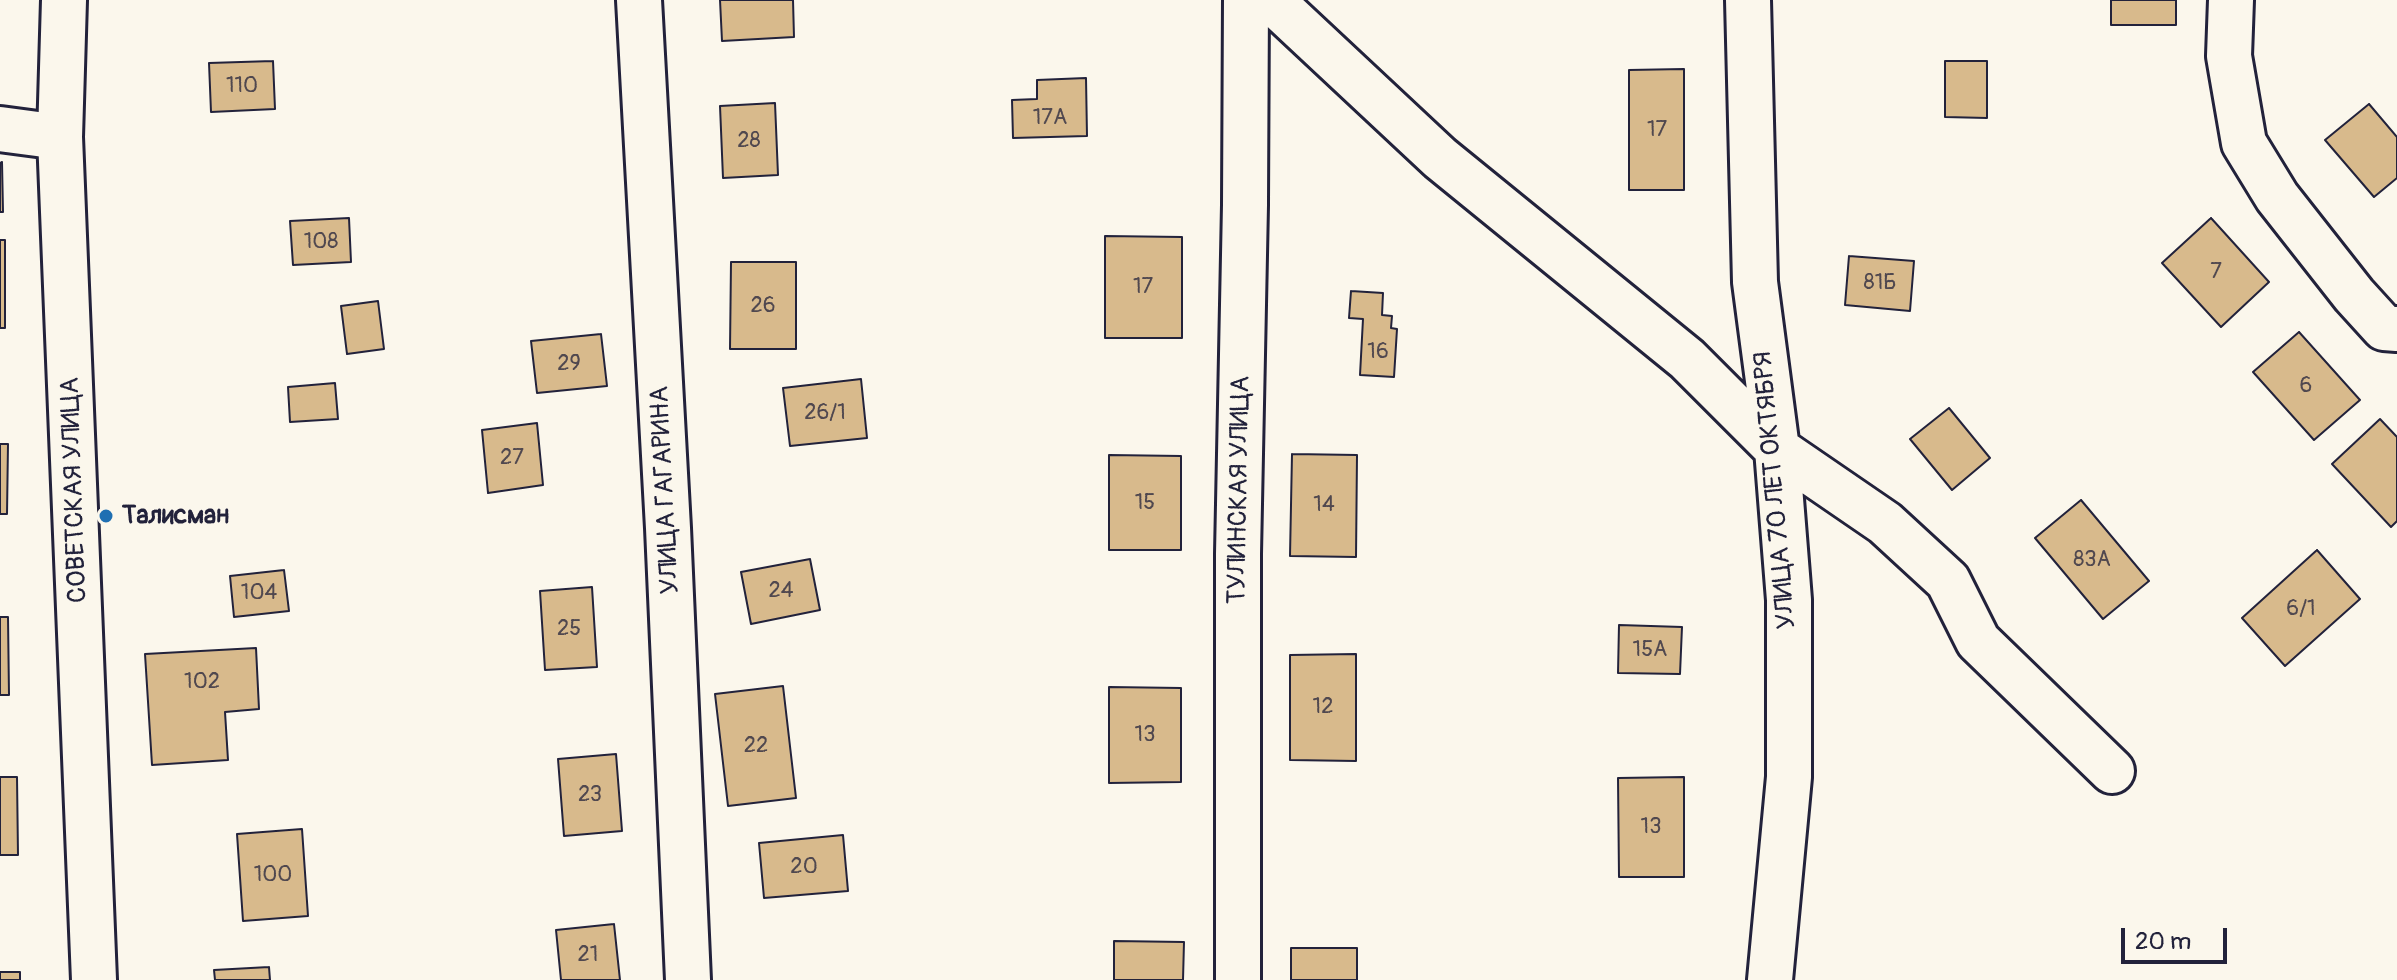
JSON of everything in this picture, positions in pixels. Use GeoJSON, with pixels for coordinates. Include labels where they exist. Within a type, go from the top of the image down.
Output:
{"type":"FeatureCollection","features":[{"type":"Feature","properties":{"kind":"street","name":"СОВЕТСКАЯ УЛИЦА"},"geometry":{"type":"LineString","coordinates":[[64,0],[60,137],[94,980]]}},
{"type":"Feature","properties":{"kind":"street","name":"УЛИЦА ГАГАРИНА"},"geometry":{"type":"LineString","coordinates":[[639,0],[668,528],[688,980]]}},
{"type":"Feature","properties":{"kind":"street","name":"ТУЛИНСКАЯ УЛИЦА"},"geometry":{"type":"LineString","coordinates":[[1238,980],[1238,554],[1246,0]]}},
{"type":"Feature","properties":{"kind":"street"},"geometry":{"type":"LineString","coordinates":[[1271,0],[1440,158],[1687,359],[1777,449],[1885,523],[1948,581],[1978,641],[2112,771]]}},
{"type":"Feature","properties":{"kind":"street","name":"УЛИЦА 70 ЛЕТ ОКТЯБРЯ"},"geometry":{"type":"LineString","coordinates":[[1748,0],[1755,282],[1777,449],[1789,600],[1789,777],[1770,980]]}},
{"type":"Feature","properties":{"kind":"street"},"geometry":{"type":"LineString","coordinates":[[2231,0],[2229,56],[2244,143],[2277,197],[2354,295],[2384,328],[2397,329]]}},
{"type":"Feature","properties":{"kind":"street"},"geometry":{"type":"LineString","coordinates":[[0,129],[60,137]]}},
{"type":"Feature","properties":{"kind":"building"},"geometry":{"type":"Polygon","coordinates":[[[720,0],[793,0],[794,37],[722,41],[720,0]]]}},
{"type":"Feature","properties":{"kind":"building"},"geometry":{"type":"Polygon","coordinates":[[[2111,0],[2176,0],[2176,25],[2111,25],[2111,0]]]}},
{"type":"Feature","properties":{"kind":"building"},"geometry":{"type":"Polygon","coordinates":[[[273,61],[275,109],[211,112],[209,63],[273,61]]]}},
{"type":"Feature","properties":{"kind":"building"},"geometry":{"type":"Polygon","coordinates":[[[1945,61],[1987,61],[1987,118],[1945,117],[1945,61]]]}},
{"type":"Feature","properties":{"kind":"building"},"geometry":{"type":"Polygon","coordinates":[[[1684,69],[1684,190],[1629,190],[1629,70],[1684,69]]]}},
{"type":"Feature","properties":{"kind":"building"},"geometry":{"type":"Polygon","coordinates":[[[1086,78],[1087,136],[1013,138],[1012,100],[1037,99],[1037,80],[1086,78]]]}},
{"type":"Feature","properties":{"kind":"building"},"geometry":{"type":"Polygon","coordinates":[[[775,103],[778,175],[723,178],[720,106],[775,103]]]}},
{"type":"Feature","properties":{"kind":"building"},"geometry":{"type":"Polygon","coordinates":[[[2369,104],[2397,137],[2397,178],[2374,197],[2325,140],[2369,104]]]}},
{"type":"Feature","properties":{"kind":"building"},"geometry":{"type":"Polygon","coordinates":[[[0,163],[3,212],[0,212],[0,163]]]}},
{"type":"Feature","properties":{"kind":"building"},"geometry":{"type":"Polygon","coordinates":[[[349,218],[351,262],[293,265],[290,221],[349,218]]]}},
{"type":"Feature","properties":{"kind":"building"},"geometry":{"type":"Polygon","coordinates":[[[2211,218],[2269,282],[2221,327],[2162,263],[2211,218]]]}},
{"type":"Feature","properties":{"kind":"building"},"geometry":{"type":"Polygon","coordinates":[[[1105,236],[1182,237],[1182,338],[1105,338],[1105,236]]]}},
{"type":"Feature","properties":{"kind":"building"},"geometry":{"type":"Polygon","coordinates":[[[0,240],[5,240],[5,328],[0,328],[0,240]]]}},
{"type":"Feature","properties":{"kind":"building"},"geometry":{"type":"Polygon","coordinates":[[[1849,256],[1914,261],[1910,311],[1845,305],[1849,256]]]}},
{"type":"Feature","properties":{"kind":"building"},"geometry":{"type":"Polygon","coordinates":[[[731,262],[796,262],[796,349],[730,349],[731,262]]]}},
{"type":"Feature","properties":{"kind":"building"},"geometry":{"type":"Polygon","coordinates":[[[1351,291],[1383,293],[1382,315],[1392,316],[1391,328],[1397,329],[1394,377],[1360,375],[1363,319],[1349,318],[1351,291]]]}},
{"type":"Feature","properties":{"kind":"building"},"geometry":{"type":"Polygon","coordinates":[[[378,301],[384,349],[347,354],[341,306],[378,301]]]}},
{"type":"Feature","properties":{"kind":"building"},"geometry":{"type":"Polygon","coordinates":[[[2299,332],[2360,400],[2314,440],[2253,372],[2299,332]]]}},
{"type":"Feature","properties":{"kind":"building"},"geometry":{"type":"Polygon","coordinates":[[[601,334],[607,386],[537,393],[531,341],[601,334]]]}},
{"type":"Feature","properties":{"kind":"building"},"geometry":{"type":"Polygon","coordinates":[[[861,379],[867,438],[790,446],[783,388],[861,379]]]}},
{"type":"Feature","properties":{"kind":"building"},"geometry":{"type":"Polygon","coordinates":[[[335,383],[338,419],[290,422],[288,387],[335,383]]]}},
{"type":"Feature","properties":{"kind":"building"},"geometry":{"type":"Polygon","coordinates":[[[1949,408],[1990,458],[1952,490],[1910,439],[1949,408]]]}},
{"type":"Feature","properties":{"kind":"building"},"geometry":{"type":"Polygon","coordinates":[[[2380,419],[2397,437],[2397,521],[2391,527],[2332,464],[2380,419]]]}},
{"type":"Feature","properties":{"kind":"building"},"geometry":{"type":"Polygon","coordinates":[[[537,423],[543,485],[488,493],[482,430],[537,423]]]}},
{"type":"Feature","properties":{"kind":"building"},"geometry":{"type":"Polygon","coordinates":[[[0,444],[8,444],[7,514],[0,514],[0,444]]]}},
{"type":"Feature","properties":{"kind":"building"},"geometry":{"type":"Polygon","coordinates":[[[1292,454],[1357,455],[1356,557],[1290,556],[1292,454]]]}},
{"type":"Feature","properties":{"kind":"building"},"geometry":{"type":"Polygon","coordinates":[[[1109,455],[1181,456],[1181,550],[1109,550],[1109,455]]]}},
{"type":"Feature","properties":{"kind":"building"},"geometry":{"type":"Polygon","coordinates":[[[2081,500],[2149,581],[2103,619],[2035,538],[2081,500]]]}},
{"type":"Feature","properties":{"kind":"building"},"geometry":{"type":"Polygon","coordinates":[[[2317,550],[2360,599],[2285,666],[2242,618],[2317,550]]]}},
{"type":"Feature","properties":{"kind":"building"},"geometry":{"type":"Polygon","coordinates":[[[810,559],[820,610],[751,624],[741,572],[810,559]]]}},
{"type":"Feature","properties":{"kind":"building"},"geometry":{"type":"Polygon","coordinates":[[[284,570],[289,611],[234,617],[230,576],[284,570]]]}},
{"type":"Feature","properties":{"kind":"building"},"geometry":{"type":"Polygon","coordinates":[[[592,587],[597,667],[545,670],[540,591],[592,587]]]}},
{"type":"Feature","properties":{"kind":"building"},"geometry":{"type":"Polygon","coordinates":[[[0,617],[8,617],[9,695],[0,695],[0,617]]]}},
{"type":"Feature","properties":{"kind":"building"},"geometry":{"type":"Polygon","coordinates":[[[1619,625],[1682,627],[1680,674],[1618,673],[1619,625]]]}},
{"type":"Feature","properties":{"kind":"building"},"geometry":{"type":"Polygon","coordinates":[[[256,648],[259,709],[225,712],[228,760],[152,765],[145,654],[256,648]]]}},
{"type":"Feature","properties":{"kind":"building"},"geometry":{"type":"Polygon","coordinates":[[[1356,654],[1356,761],[1290,760],[1290,655],[1356,654]]]}},
{"type":"Feature","properties":{"kind":"building"},"geometry":{"type":"Polygon","coordinates":[[[783,686],[796,798],[728,806],[715,694],[783,686]]]}},
{"type":"Feature","properties":{"kind":"building"},"geometry":{"type":"Polygon","coordinates":[[[1109,687],[1181,688],[1181,782],[1109,783],[1109,687]]]}},
{"type":"Feature","properties":{"kind":"building"},"geometry":{"type":"Polygon","coordinates":[[[616,754],[622,831],[564,836],[558,759],[616,754]]]}},
{"type":"Feature","properties":{"kind":"building"},"geometry":{"type":"Polygon","coordinates":[[[0,777],[17,777],[18,855],[0,855],[0,777]]]}},
{"type":"Feature","properties":{"kind":"building"},"geometry":{"type":"Polygon","coordinates":[[[1684,777],[1684,877],[1619,877],[1618,778],[1684,777]]]}},
{"type":"Feature","properties":{"kind":"building"},"geometry":{"type":"Polygon","coordinates":[[[302,829],[308,916],[243,921],[237,834],[302,829]]]}},
{"type":"Feature","properties":{"kind":"building"},"geometry":{"type":"Polygon","coordinates":[[[843,835],[848,891],[764,898],[759,843],[843,835]]]}},
{"type":"Feature","properties":{"kind":"building"},"geometry":{"type":"Polygon","coordinates":[[[614,924],[620,980],[561,980],[556,930],[614,924]]]}},
{"type":"Feature","properties":{"kind":"building"},"geometry":{"type":"Polygon","coordinates":[[[1114,941],[1184,942],[1183,980],[1114,980],[1114,941]]]}},
{"type":"Feature","properties":{"kind":"building"},"geometry":{"type":"Polygon","coordinates":[[[1291,948],[1357,948],[1357,980],[1291,980],[1291,948]]]}},
{"type":"Feature","properties":{"kind":"building"},"geometry":{"type":"Polygon","coordinates":[[[269,967],[270,980],[215,980],[214,970],[269,967]]]}},
{"type":"Feature","properties":{"kind":"building"},"geometry":{"type":"Polygon","coordinates":[[[0,972],[20,972],[20,980],[0,980],[0,972]]]}},
{"type":"Feature","properties":{"kind":"place","name":"Талисман"},"geometry":{"type":"Point","coordinates":[106,516]}}]}
